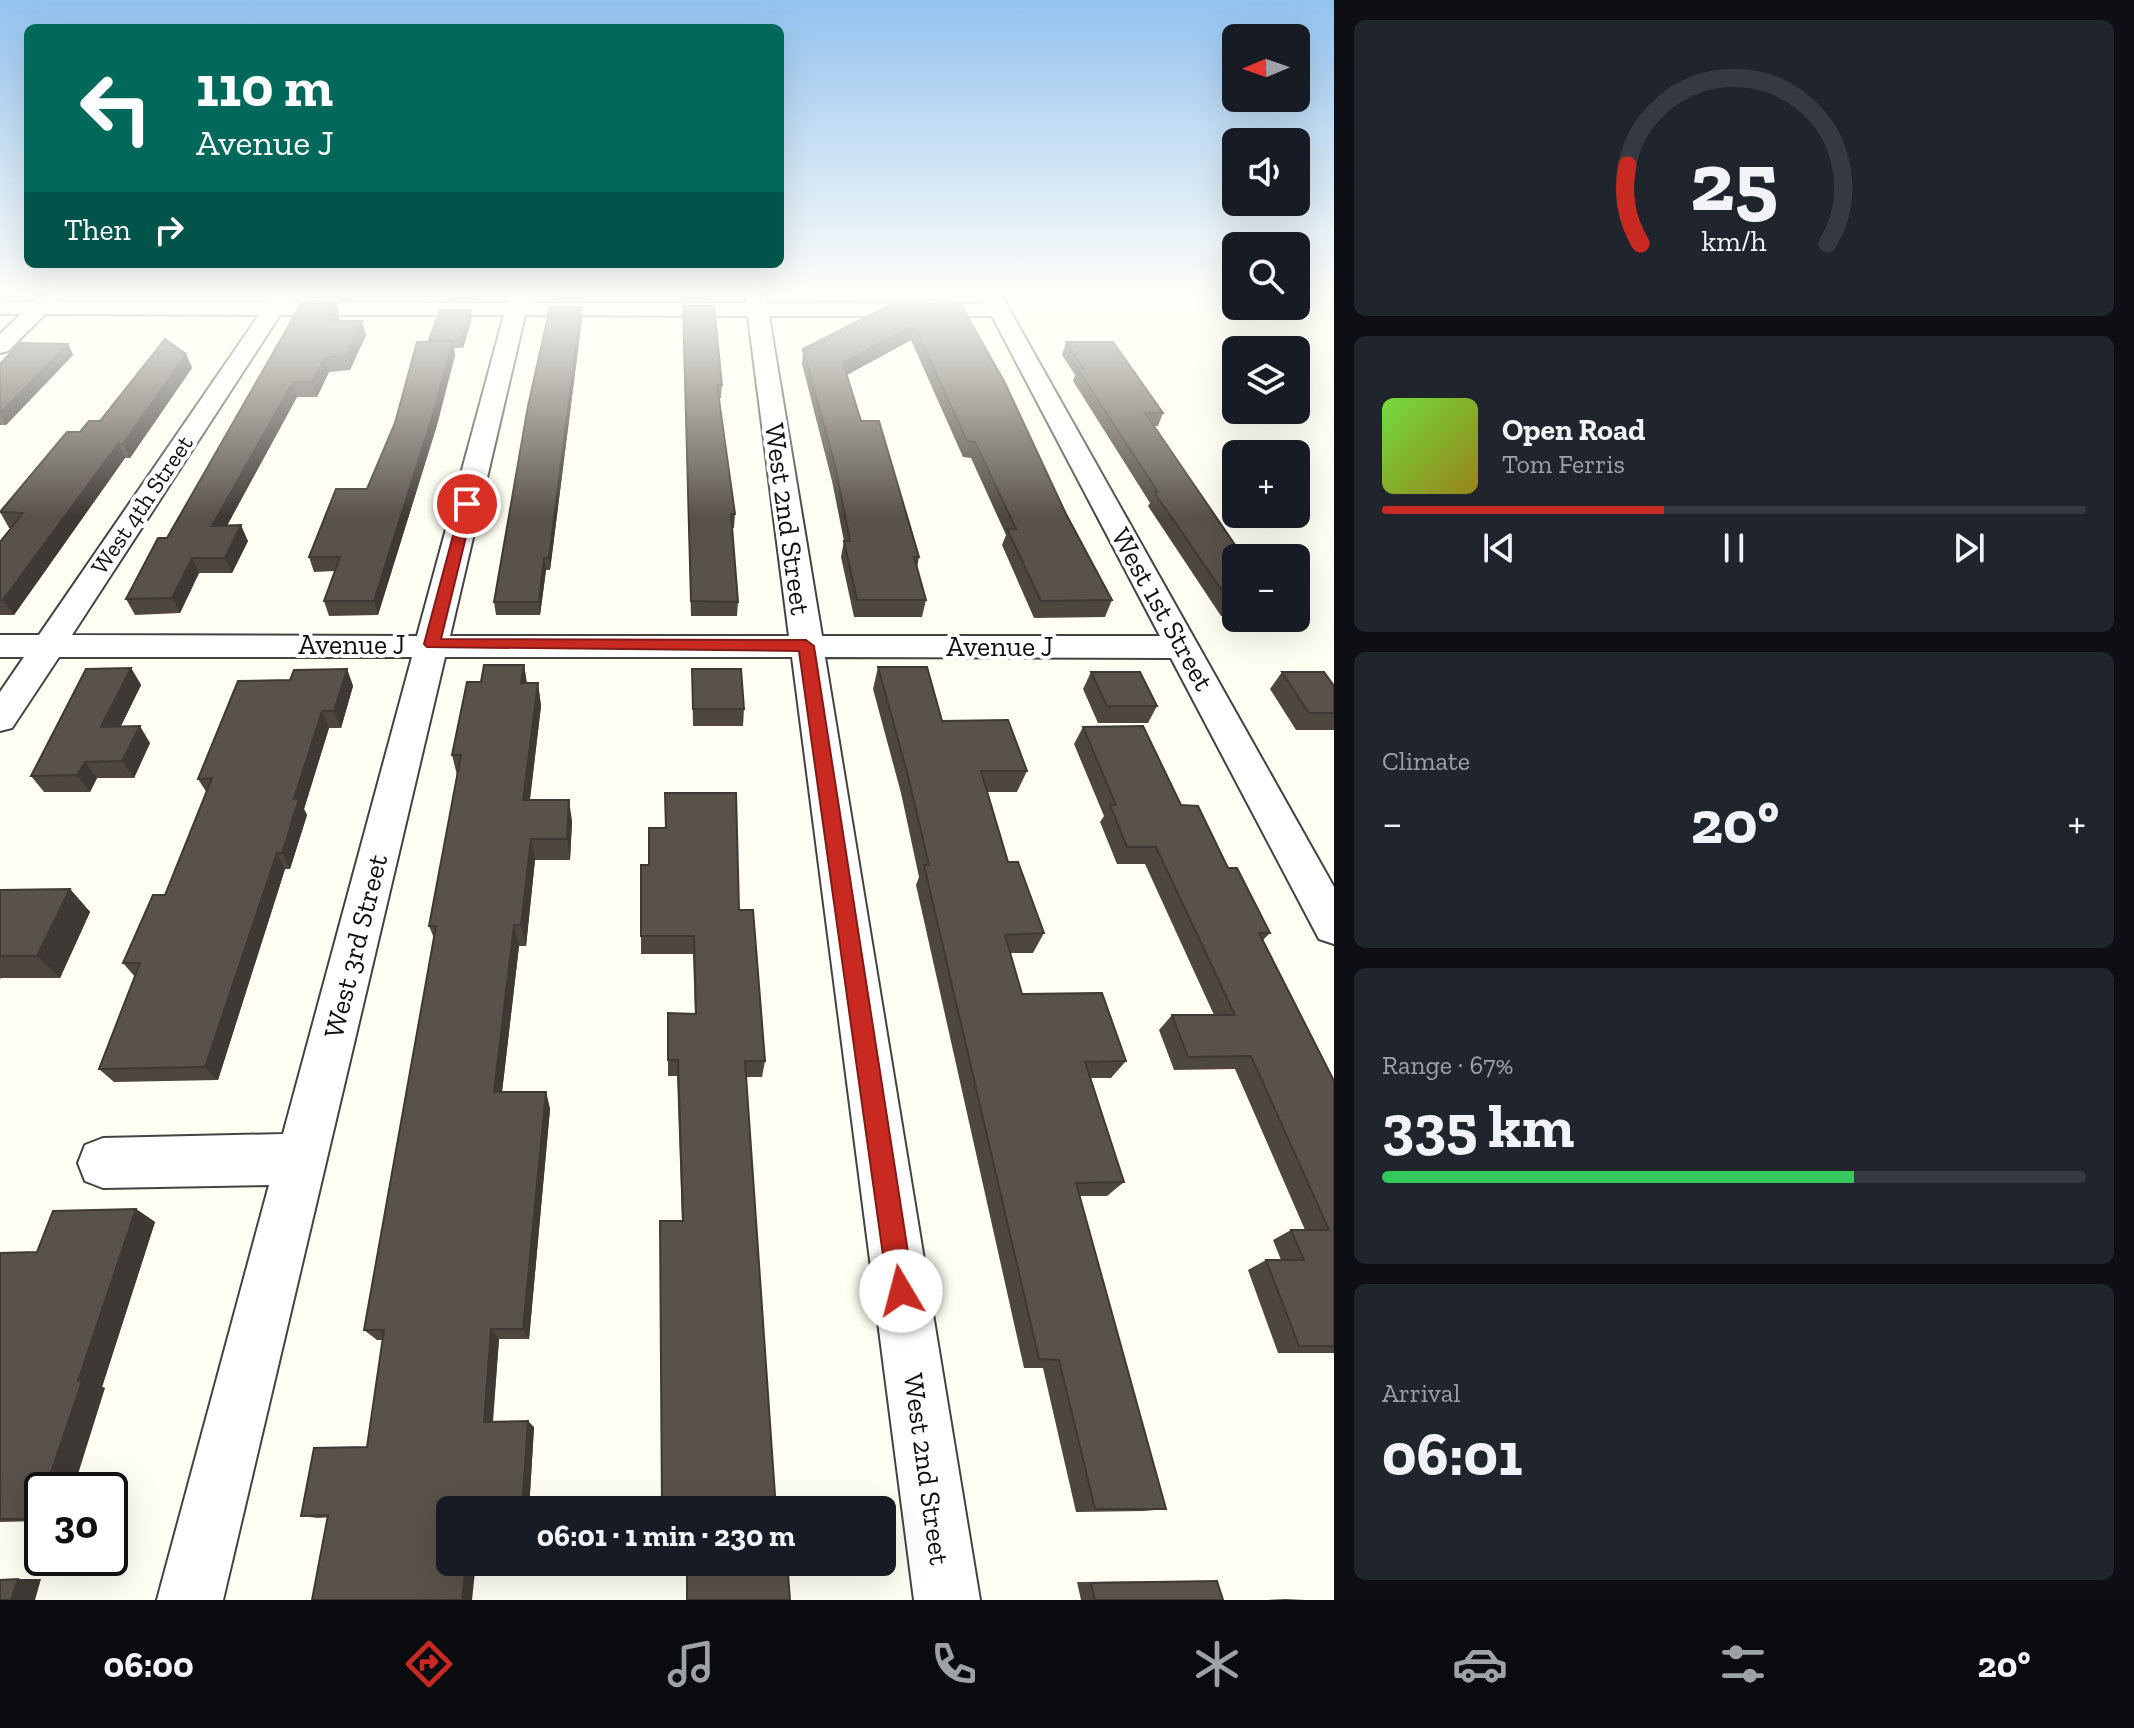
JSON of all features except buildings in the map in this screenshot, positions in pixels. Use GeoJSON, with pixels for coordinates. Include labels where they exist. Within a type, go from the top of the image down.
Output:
{"type":"FeatureCollection","features":[{"type":"Feature","properties":{"kind":"street","name":"West 4th Street"},"geometry":{"type":"LineString","coordinates":[[0,719],[235,368]]}},
{"type":"Feature","properties":{"kind":"street","name":"West 3rd Street"},"geometry":{"type":"LineString","coordinates":[[190,1600],[500,368]]}},
{"type":"Feature","properties":{"kind":"street","name":"West 2nd Street"},"geometry":{"type":"LineString","coordinates":[[766,368],[947,1600]]}},
{"type":"Feature","properties":{"kind":"street","name":"West 1st Street"},"geometry":{"type":"LineString","coordinates":[[1031,368],[1334,926]]}},
{"type":"Feature","properties":{"kind":"street","name":"Avenue J"},"geometry":{"type":"LineString","coordinates":[[0,646],[1184,647]]}},
{"type":"Feature","properties":{"kind":"street"},"geometry":{"type":"LineString","coordinates":[[103,1163],[300,1159]]}},
{"type":"Feature","properties":{"kind":"route"},"geometry":{"type":"LineString","coordinates":[[467,504],[432,644],[806,646],[901,1291]]}}]}
